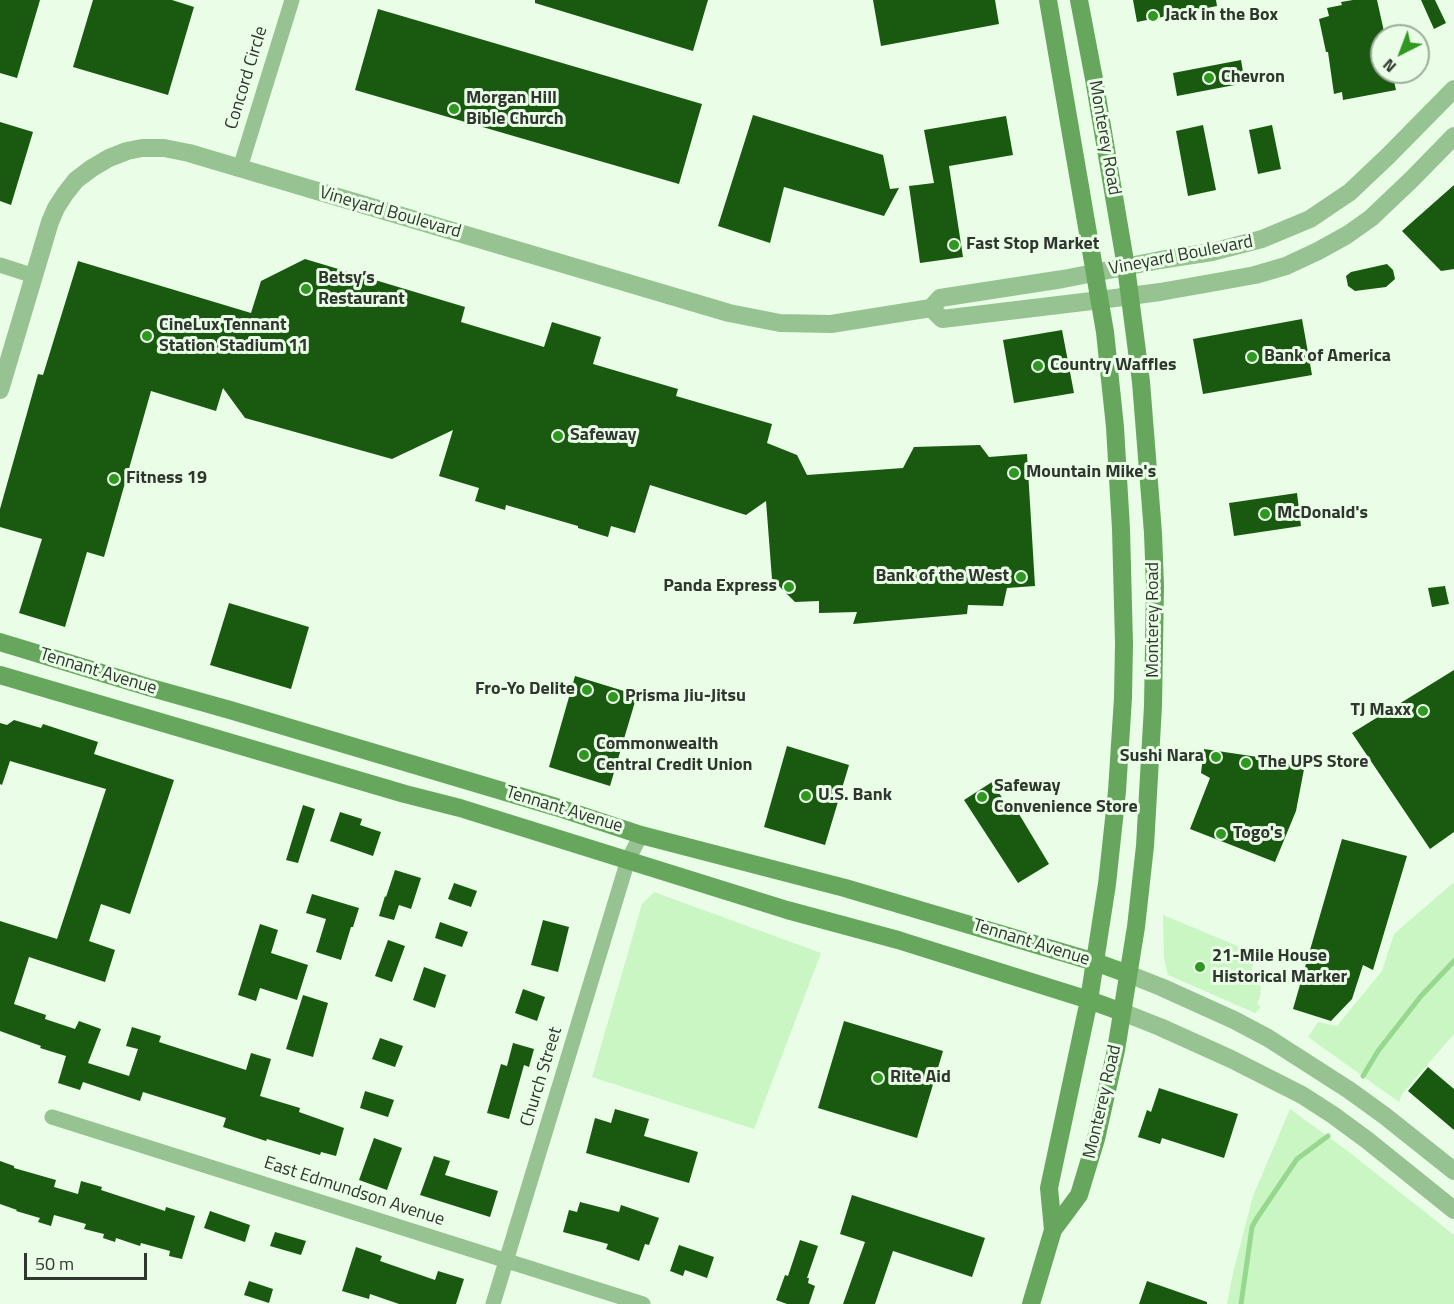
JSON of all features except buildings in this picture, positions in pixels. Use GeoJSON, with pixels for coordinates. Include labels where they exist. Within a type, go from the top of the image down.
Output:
{"type":"FeatureCollection","features":[{"type":"Feature","properties":{"kind":"main road","name":"Monterey Road"},"geometry":{"type":"LineString","coordinates":[[1048,0],[1106,342],[1115,427],[1124,643],[1117,791],[1106,893],[1089,1000],[1049,1188],[1053,1230]]}},
{"type":"Feature","properties":{"kind":"main road","name":"Monterey Road"},"geometry":{"type":"LineString","coordinates":[[1031,1304],[1053,1230],[1079,1195],[1096,1139],[1111,1072],[1136,927],[1153,706],[1154,576],[1150,482],[1141,382],[1126,267],[1079,0]]}},
{"type":"Feature","properties":{"kind":"main road","name":"Tennant Avenue"},"geometry":{"type":"LineString","coordinates":[[0,642],[636,832],[845,888],[1095,962],[1128,974]]}},
{"type":"Feature","properties":{"kind":"main road","name":"Tennant Avenue"},"geometry":{"type":"LineString","coordinates":[[0,675],[460,808],[787,910],[898,940],[1122,1012]]}},
{"type":"Feature","properties":{"kind":"street","name":"Concord Circle"},"geometry":{"type":"LineString","coordinates":[[240,168],[292,0]]}},
{"type":"Feature","properties":{"kind":"street","name":"Vineyard Boulevard"},"geometry":{"type":"LineString","coordinates":[[0,390],[50,222],[64,194],[75,180],[92,168],[109,158],[142,148],[164,148],[189,153],[729,313],[780,324],[831,324],[930,308],[940,298],[1096,273],[1212,252],[1262,240],[1310,219],[1350,192],[1454,89]]}},
{"type":"Feature","properties":{"kind":"street","name":"Vineyard Boulevard"},"geometry":{"type":"LineString","coordinates":[[930,308],[942,319],[1130,296],[1255,275],[1286,266],[1347,235],[1371,218],[1454,136]]}},
{"type":"Feature","properties":{"kind":"street"},"geometry":{"type":"LineString","coordinates":[[0,265],[34,276]]}},
{"type":"Feature","properties":{"kind":"street","name":"Church Street"},"geometry":{"type":"LineString","coordinates":[[493,1304],[636,832]]}},
{"type":"Feature","properties":{"kind":"street"},"geometry":{"type":"LineString","coordinates":[[1128,974],[1161,987],[1268,1038],[1349,1090],[1454,1172]]}},
{"type":"Feature","properties":{"kind":"street"},"geometry":{"type":"LineString","coordinates":[[1122,1012],[1221,1055],[1302,1095],[1367,1140],[1454,1210]]}},
{"type":"Feature","properties":{"kind":"street","name":"East Edmundson Avenue"},"geometry":{"type":"LineString","coordinates":[[52,1117],[643,1304]]}},
{"type":"Feature","properties":{"kind":"green space"},"geometry":{"type":"Polygon","coordinates":[[[1454,882],[1454,1034],[1402,1094],[1399,1102],[1308,1037],[1318,1022],[1337,1026],[1382,971],[1394,934],[1454,882]]]}},
{"type":"Feature","properties":{"kind":"green space"},"geometry":{"type":"Polygon","coordinates":[[[654,892],[821,953],[754,1129],[592,1077],[642,904],[654,892]]]}},
{"type":"Feature","properties":{"kind":"green space"},"geometry":{"type":"Polygon","coordinates":[[[1163,915],[1257,954],[1250,983],[1259,984],[1261,987],[1257,1004],[1261,1007],[1255,1013],[1168,975],[1164,957],[1163,915]]]}},
{"type":"Feature","properties":{"kind":"green space"},"geometry":{"type":"Polygon","coordinates":[[[1290,1109],[1349,1152],[1454,1235],[1454,1304],[1227,1304],[1253,1196],[1290,1109]]]}},
{"type":"Feature","properties":{"kind":"waterway"},"geometry":{"type":"LineString","coordinates":[[1363,1076],[1378,1051],[1421,996],[1454,961]]}},
{"type":"Feature","properties":{"kind":"waterway"},"geometry":{"type":"LineString","coordinates":[[1241,1304],[1252,1227],[1297,1159],[1328,1136]]}},
{"type":"Feature","properties":{"kind":"place","name":"Jack in the Box"},"geometry":{"type":"Point","coordinates":[1153,16]}},
{"type":"Feature","properties":{"kind":"place","name":"Chevron"},"geometry":{"type":"Point","coordinates":[1209,78]}},
{"type":"Feature","properties":{"kind":"place","name":"Morgan Hill Bible Church"},"geometry":{"type":"Point","coordinates":[454,109]}},
{"type":"Feature","properties":{"kind":"place","name":"Fast Stop Market"},"geometry":{"type":"Point","coordinates":[954,245]}},
{"type":"Feature","properties":{"kind":"place","name":"Betsy’s Restaurant"},"geometry":{"type":"Point","coordinates":[306,289]}},
{"type":"Feature","properties":{"kind":"place","name":"CineLux Tennant Station Stadium 11"},"geometry":{"type":"Point","coordinates":[147,336]}},
{"type":"Feature","properties":{"kind":"place","name":"Bank of America"},"geometry":{"type":"Point","coordinates":[1252,357]}},
{"type":"Feature","properties":{"kind":"place","name":"Country Waffles"},"geometry":{"type":"Point","coordinates":[1038,366]}},
{"type":"Feature","properties":{"kind":"place","name":"Safeway"},"geometry":{"type":"Point","coordinates":[558,436]}},
{"type":"Feature","properties":{"kind":"place","name":"Mountain Mike's"},"geometry":{"type":"Point","coordinates":[1014,473]}},
{"type":"Feature","properties":{"kind":"place","name":"Fitness 19"},"geometry":{"type":"Point","coordinates":[114,479]}},
{"type":"Feature","properties":{"kind":"place","name":"McDonald's"},"geometry":{"type":"Point","coordinates":[1265,514]}},
{"type":"Feature","properties":{"kind":"place","name":"Bank of the West"},"geometry":{"type":"Point","coordinates":[1021,577]}},
{"type":"Feature","properties":{"kind":"place","name":"Panda Express"},"geometry":{"type":"Point","coordinates":[789,587]}},
{"type":"Feature","properties":{"kind":"place","name":"Fro-Yo Delite"},"geometry":{"type":"Point","coordinates":[587,690]}},
{"type":"Feature","properties":{"kind":"place","name":"Prisma Jiu-Jitsu"},"geometry":{"type":"Point","coordinates":[613,697]}},
{"type":"Feature","properties":{"kind":"place","name":"TJ Maxx"},"geometry":{"type":"Point","coordinates":[1423,711]}},
{"type":"Feature","properties":{"kind":"place","name":"Commonwealth Central Credit Union"},"geometry":{"type":"Point","coordinates":[584,755]}},
{"type":"Feature","properties":{"kind":"place","name":"Sushi Nara"},"geometry":{"type":"Point","coordinates":[1216,757]}},
{"type":"Feature","properties":{"kind":"place","name":"The UPS Store"},"geometry":{"type":"Point","coordinates":[1246,763]}},
{"type":"Feature","properties":{"kind":"place","name":"U.S. Bank"},"geometry":{"type":"Point","coordinates":[806,796]}},
{"type":"Feature","properties":{"kind":"place","name":"Safeway Convenience Store"},"geometry":{"type":"Point","coordinates":[982,797]}},
{"type":"Feature","properties":{"kind":"place","name":"Togo's"},"geometry":{"type":"Point","coordinates":[1221,834]}},
{"type":"Feature","properties":{"kind":"place","name":"21-Mile House Historical Marker"},"geometry":{"type":"Point","coordinates":[1200,967]}},
{"type":"Feature","properties":{"kind":"place","name":"Rite Aid"},"geometry":{"type":"Point","coordinates":[878,1078]}}]}
